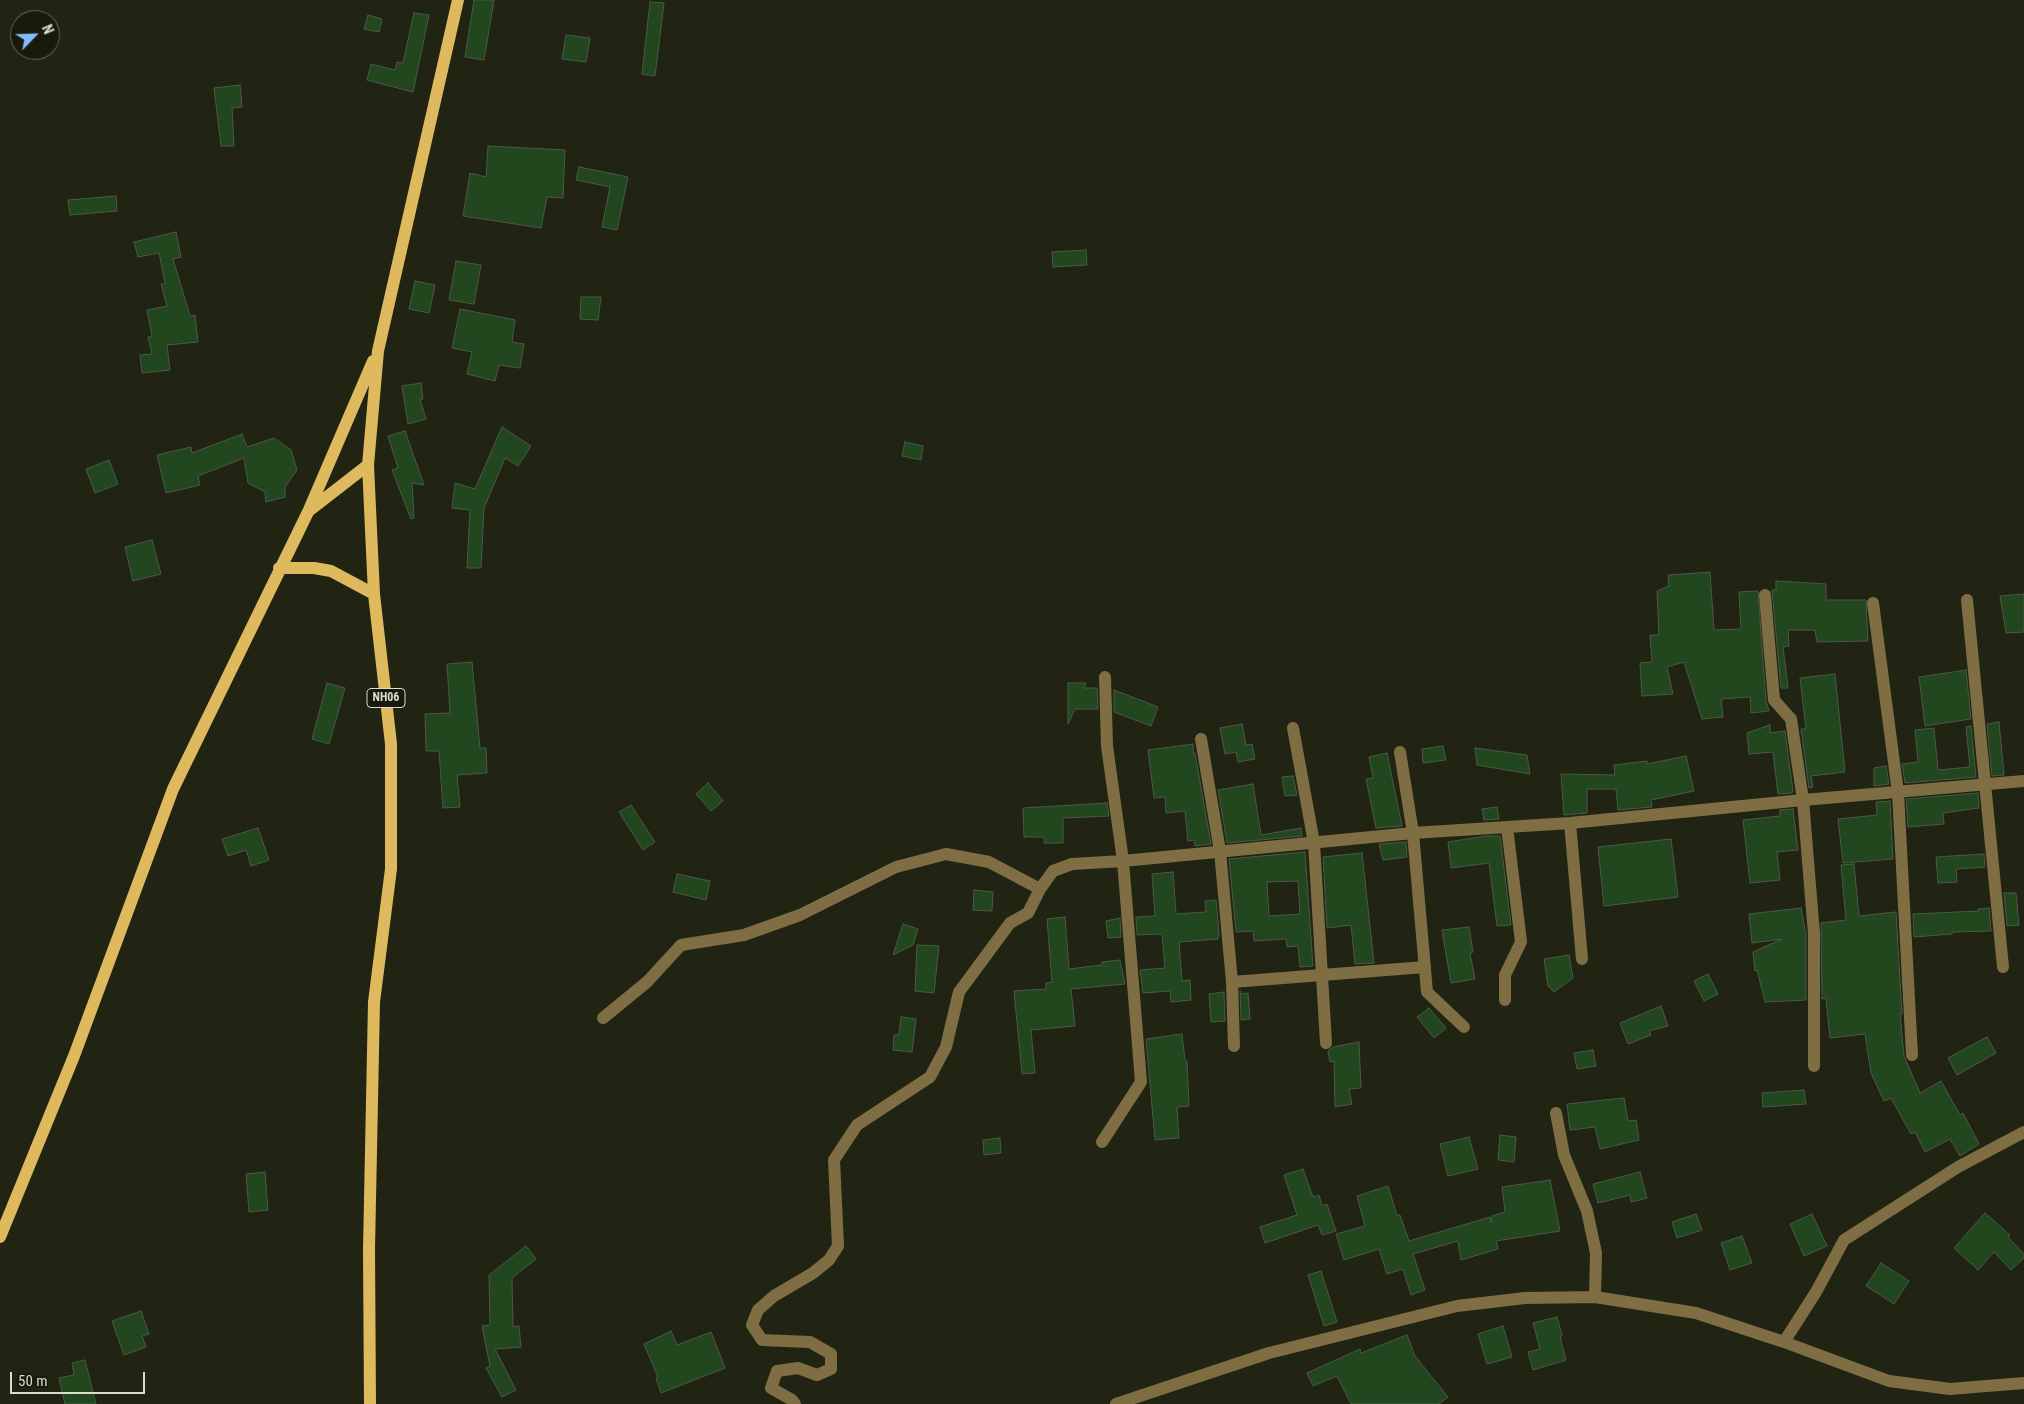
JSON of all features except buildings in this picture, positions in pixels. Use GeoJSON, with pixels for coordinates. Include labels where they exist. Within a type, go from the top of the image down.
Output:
{"type":"FeatureCollection","features":[{"type":"Feature","properties":{"kind":"main road","name":"NH06"},"geometry":{"type":"LineString","coordinates":[[370,1404],[369,1250],[374,1002],[391,869],[391,744],[374,594],[368,465],[378,351],[458,0]]}},
{"type":"Feature","properties":{"kind":"main road"},"geometry":{"type":"LineString","coordinates":[[0,1237],[74,1056],[173,789],[279,568],[308,512],[378,351]]}},
{"type":"Feature","properties":{"kind":"main road"},"geometry":{"type":"LineString","coordinates":[[308,512],[368,465]]}},
{"type":"Feature","properties":{"kind":"main road"},"geometry":{"type":"LineString","coordinates":[[279,568],[314,568],[331,571],[374,594]]}},
{"type":"Feature","properties":{"kind":"street"},"geometry":{"type":"LineString","coordinates":[[1765,595],[1774,700],[1791,719],[1803,800],[1814,934],[1814,1066]]}},
{"type":"Feature","properties":{"kind":"street"},"geometry":{"type":"LineString","coordinates":[[1967,600],[1987,784],[2003,967]]}},
{"type":"Feature","properties":{"kind":"street"},"geometry":{"type":"LineString","coordinates":[[1873,603],[1898,793],[1912,1055]]}},
{"type":"Feature","properties":{"kind":"street"},"geometry":{"type":"LineString","coordinates":[[1102,1142],[1141,1082],[1124,861],[1108,746],[1105,677]]}},
{"type":"Feature","properties":{"kind":"street"},"geometry":{"type":"LineString","coordinates":[[1294,728],[1314,843],[1326,1043]]}},
{"type":"Feature","properties":{"kind":"street"},"geometry":{"type":"LineString","coordinates":[[1201,739],[1220,851],[1232,982],[1234,1046]]}},
{"type":"Feature","properties":{"kind":"street"},"geometry":{"type":"LineString","coordinates":[[1400,752],[1413,833],[1427,992],[1464,1027]]}},
{"type":"Feature","properties":{"kind":"street"},"geometry":{"type":"LineString","coordinates":[[794,1404],[792,1400],[771,1388],[777,1372],[798,1368],[817,1375],[831,1369],[831,1354],[810,1342],[762,1340],[752,1325],[758,1310],[774,1296],[813,1273],[829,1260],[838,1246],[834,1160],[856,1125],[930,1077],[946,1047],[959,992],[1010,923],[1028,913],[1040,889],[1053,871],[1072,864],[1124,861],[1413,833],[1570,823],[1803,800],[2024,782]]}},
{"type":"Feature","properties":{"kind":"street"},"geometry":{"type":"LineString","coordinates":[[1570,823],[1582,959]]}},
{"type":"Feature","properties":{"kind":"street"},"geometry":{"type":"LineString","coordinates":[[1505,1000],[1506,975],[1521,942],[1507,828]]}},
{"type":"Feature","properties":{"kind":"street"},"geometry":{"type":"LineString","coordinates":[[603,1018],[647,982],[681,945],[744,935],[800,915],[896,868],[946,854],[989,862],[1040,889]]}},
{"type":"Feature","properties":{"kind":"street"},"geometry":{"type":"LineString","coordinates":[[1232,982],[1425,966]]}},
{"type":"Feature","properties":{"kind":"street"},"geometry":{"type":"LineString","coordinates":[[1556,1113],[1564,1155],[1587,1211],[1596,1253],[1595,1297]]}},
{"type":"Feature","properties":{"kind":"street"},"geometry":{"type":"LineString","coordinates":[[1784,1342],[1816,1292],[1844,1240],[1958,1167],[2024,1132]]}},
{"type":"Feature","properties":{"kind":"street"},"geometry":{"type":"LineString","coordinates":[[1116,1404],[1269,1353],[1456,1306],[1525,1298],[1595,1297],[1696,1313],[1784,1342],[1889,1381],[1950,1389],[2024,1383]]}}]}
